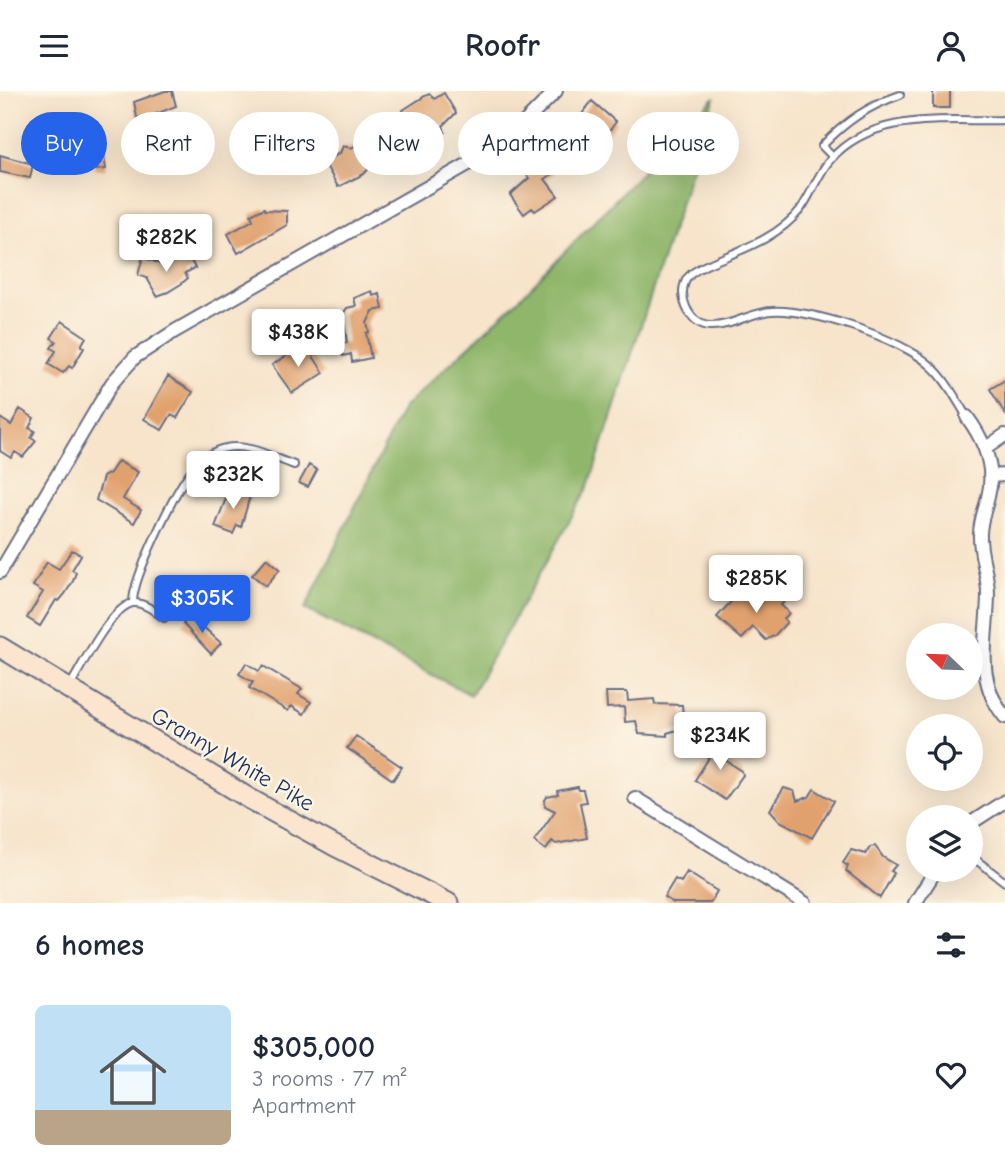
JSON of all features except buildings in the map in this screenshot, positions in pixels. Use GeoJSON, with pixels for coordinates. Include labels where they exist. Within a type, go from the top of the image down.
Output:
{"type":"FeatureCollection","features":[{"type":"Feature","properties":{"kind":"main road","name":"Granny White Pike"},"geometry":{"type":"LineString","coordinates":[[0,647],[250,799],[448,903]]}},
{"type":"Feature","properties":{"kind":"street"},"geometry":{"type":"LineString","coordinates":[[0,572],[112,383],[135,357],[175,331],[484,155],[529,119],[555,91]]}},
{"type":"Feature","properties":{"kind":"street"},"geometry":{"type":"LineString","coordinates":[[967,417],[986,448],[990,476],[980,532],[988,594],[982,664],[990,694],[1005,717]]}},
{"type":"Feature","properties":{"kind":"street"},"geometry":{"type":"LineString","coordinates":[[986,448],[1005,435]]}},
{"type":"Feature","properties":{"kind":"street"},"geometry":{"type":"LineString","coordinates":[[990,476],[1005,475]]}},
{"type":"Feature","properties":{"kind":"street"},"geometry":{"type":"LineString","coordinates":[[635,798],[805,903]]}},
{"type":"Feature","properties":{"kind":"street"},"geometry":{"type":"LineString","coordinates":[[983,815],[1005,801]]}},
{"type":"Feature","properties":{"kind":"street"},"geometry":{"type":"LineString","coordinates":[[915,903],[928,882]]}},
{"type":"Feature","properties":{"kind":"lane"},"geometry":{"type":"LineString","coordinates":[[833,157],[822,146],[838,129],[860,112],[900,95]]}},
{"type":"Feature","properties":{"kind":"lane"},"geometry":{"type":"LineString","coordinates":[[967,417],[929,364],[893,341],[792,311],[762,312],[710,326],[695,319],[685,305],[683,290],[689,276],[704,266],[760,241],[788,223],[803,206],[833,157],[859,137],[892,125],[1005,120]]}},
{"type":"Feature","properties":{"kind":"lane"},"geometry":{"type":"LineString","coordinates":[[68,689],[107,625],[133,603],[137,579],[173,500],[198,464],[219,450],[236,447],[293,465]]}},
{"type":"Feature","properties":{"kind":"lane"},"geometry":{"type":"LineString","coordinates":[[133,603],[164,618]]}},
{"type":"Feature","properties":{"kind":"lane"},"geometry":{"type":"LineString","coordinates":[[983,865],[1005,882]]}},
{"type":"Feature","properties":{"kind":"green space"},"geometry":{"type":"Polygon","coordinates":[[[715,97],[710,112],[700,112],[715,97]]]}},
{"type":"Feature","properties":{"kind":"green space"},"geometry":{"type":"Polygon","coordinates":[[[639,175],[690,175],[589,486],[471,695],[305,609],[403,408],[519,299],[639,175]]]}}]}
